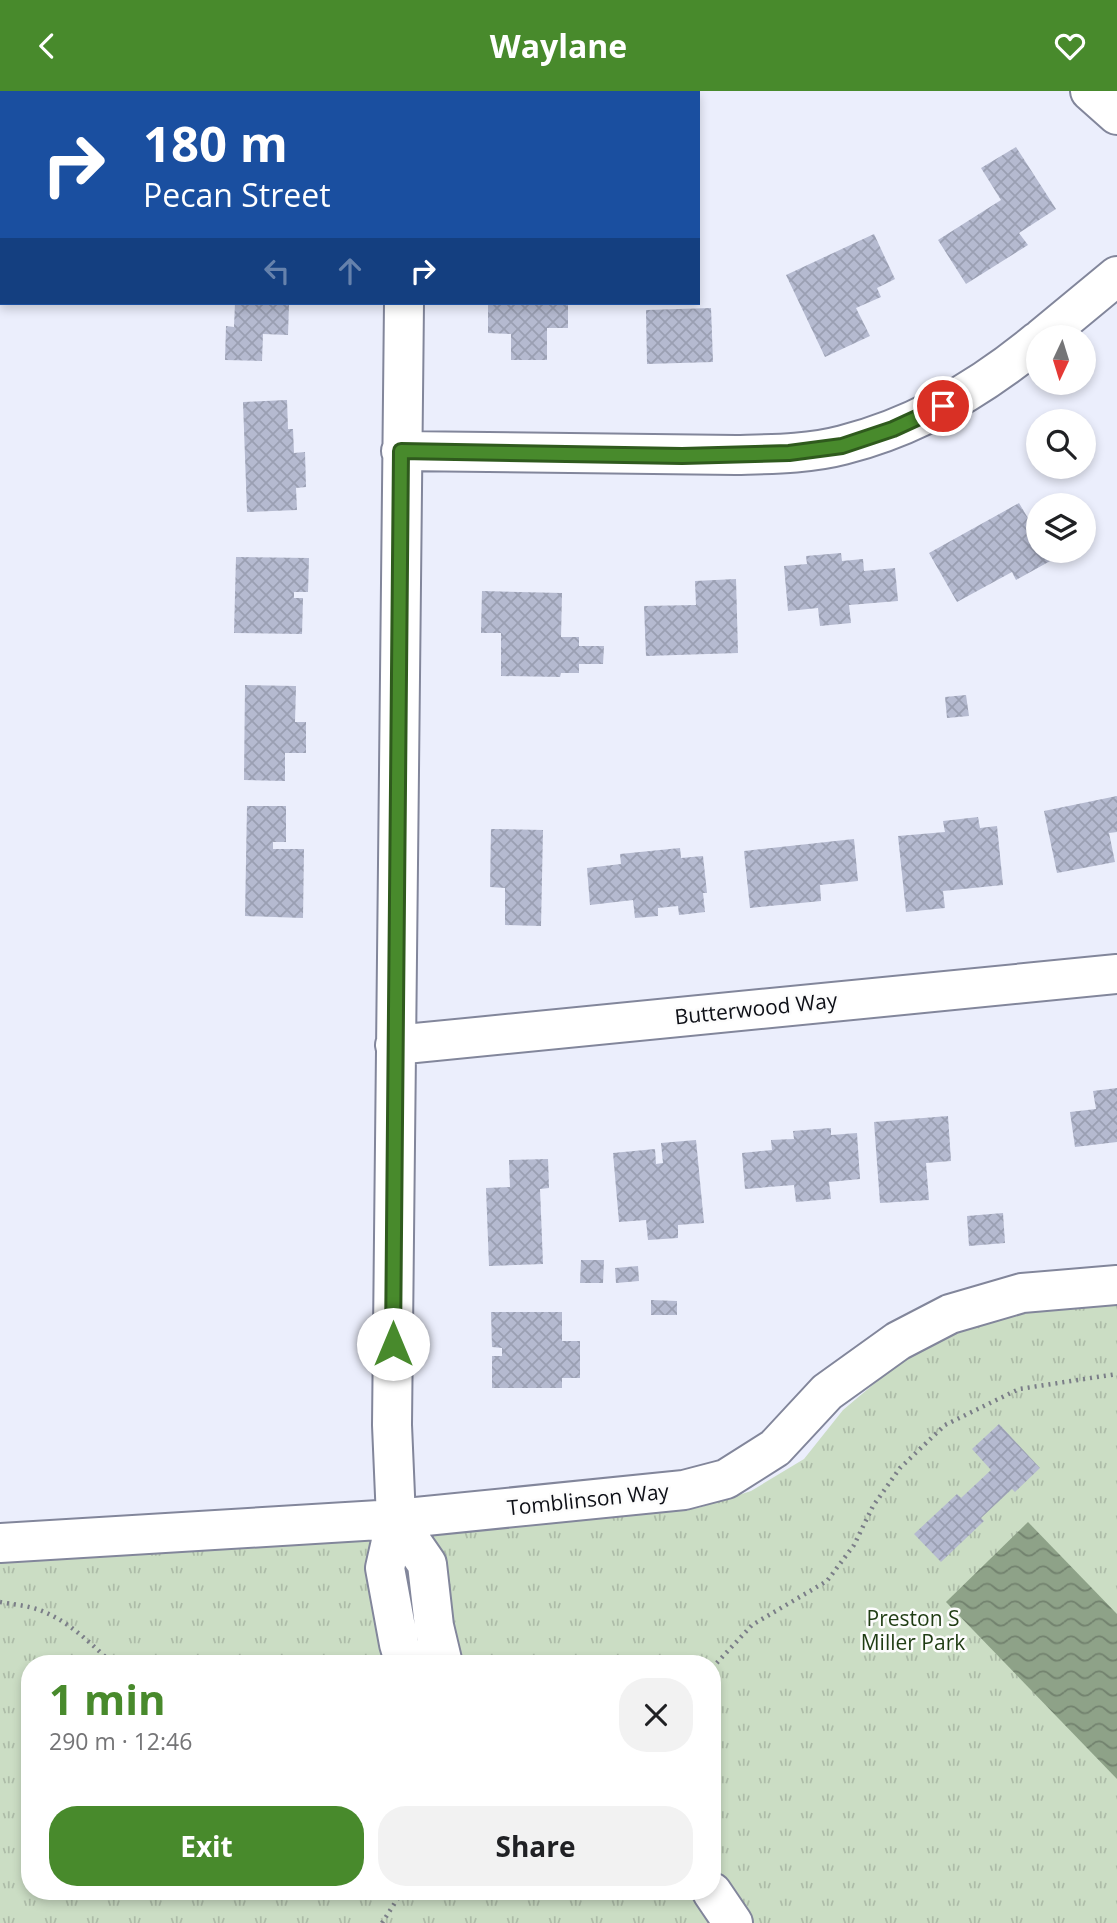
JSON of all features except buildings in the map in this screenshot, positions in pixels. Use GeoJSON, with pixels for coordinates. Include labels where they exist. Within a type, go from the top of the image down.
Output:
{"type":"FeatureCollection","features":[{"type":"Feature","properties":{"kind":"street"},"geometry":{"type":"LineString","coordinates":[[1090,91],[1117,114]]}},
{"type":"Feature","properties":{"kind":"street"},"geometry":{"type":"LineString","coordinates":[[1058,325],[1117,276]]}},
{"type":"Feature","properties":{"kind":"street"},"geometry":{"type":"LineString","coordinates":[[402,1655],[385,1568],[396,1519],[392,1425],[404,305]]}},
{"type":"Feature","properties":{"kind":"street"},"geometry":{"type":"LineString","coordinates":[[401,451],[709,456],[789,453],[842,446],[893,429],[943,406],[1026,350]]}},
{"type":"Feature","properties":{"kind":"street","name":"Butterwood Way"},"geometry":{"type":"LineString","coordinates":[[395,1045],[1117,974]]}},
{"type":"Feature","properties":{"kind":"street","name":"Tomblinson Way"},"geometry":{"type":"LineString","coordinates":[[0,1543],[396,1519],[684,1490],[726,1479],[775,1448],[827,1392],[898,1341],[950,1314],[1022,1293],[1117,1285]]}},
{"type":"Feature","properties":{"kind":"street"},"geometry":{"type":"LineString","coordinates":[[396,1519],[428,1564],[434,1626],[441,1655]]}},
{"type":"Feature","properties":{"kind":"street"},"geometry":{"type":"LineString","coordinates":[[717,1900],[733,1923]]}},
{"type":"Feature","properties":{"kind":"path"},"geometry":{"type":"LineString","coordinates":[[721,1658],[752,1625],[827,1581],[854,1545],[873,1506],[900,1468],[945,1426],[1019,1389],[1117,1374]]}},
{"type":"Feature","properties":{"kind":"path"},"geometry":{"type":"LineString","coordinates":[[0,1602],[33,1608],[57,1618],[77,1631],[103,1655]]}},
{"type":"Feature","properties":{"kind":"path"},"geometry":{"type":"LineString","coordinates":[[382,1923],[397,1900]]}},
{"type":"Feature","properties":{"kind":"green space","name":"Preston S Miller Park"},"geometry":{"type":"Polygon","coordinates":[[[1117,1303],[1117,1923],[0,1923],[0,1563],[698,1508],[751,1491],[804,1459],[843,1410],[894,1367],[947,1334],[1029,1309],[1117,1303]]]}},
{"type":"Feature","properties":{"kind":"water"},"geometry":{"type":"Polygon","coordinates":[[[1028,1522],[1117,1614],[1117,1779],[946,1602],[1028,1522]]]}},
{"type":"Feature","properties":{"kind":"route"},"geometry":{"type":"LineString","coordinates":[[393,1344],[401,451],[682,456],[789,453],[842,446],[893,429],[943,406]]}}]}
